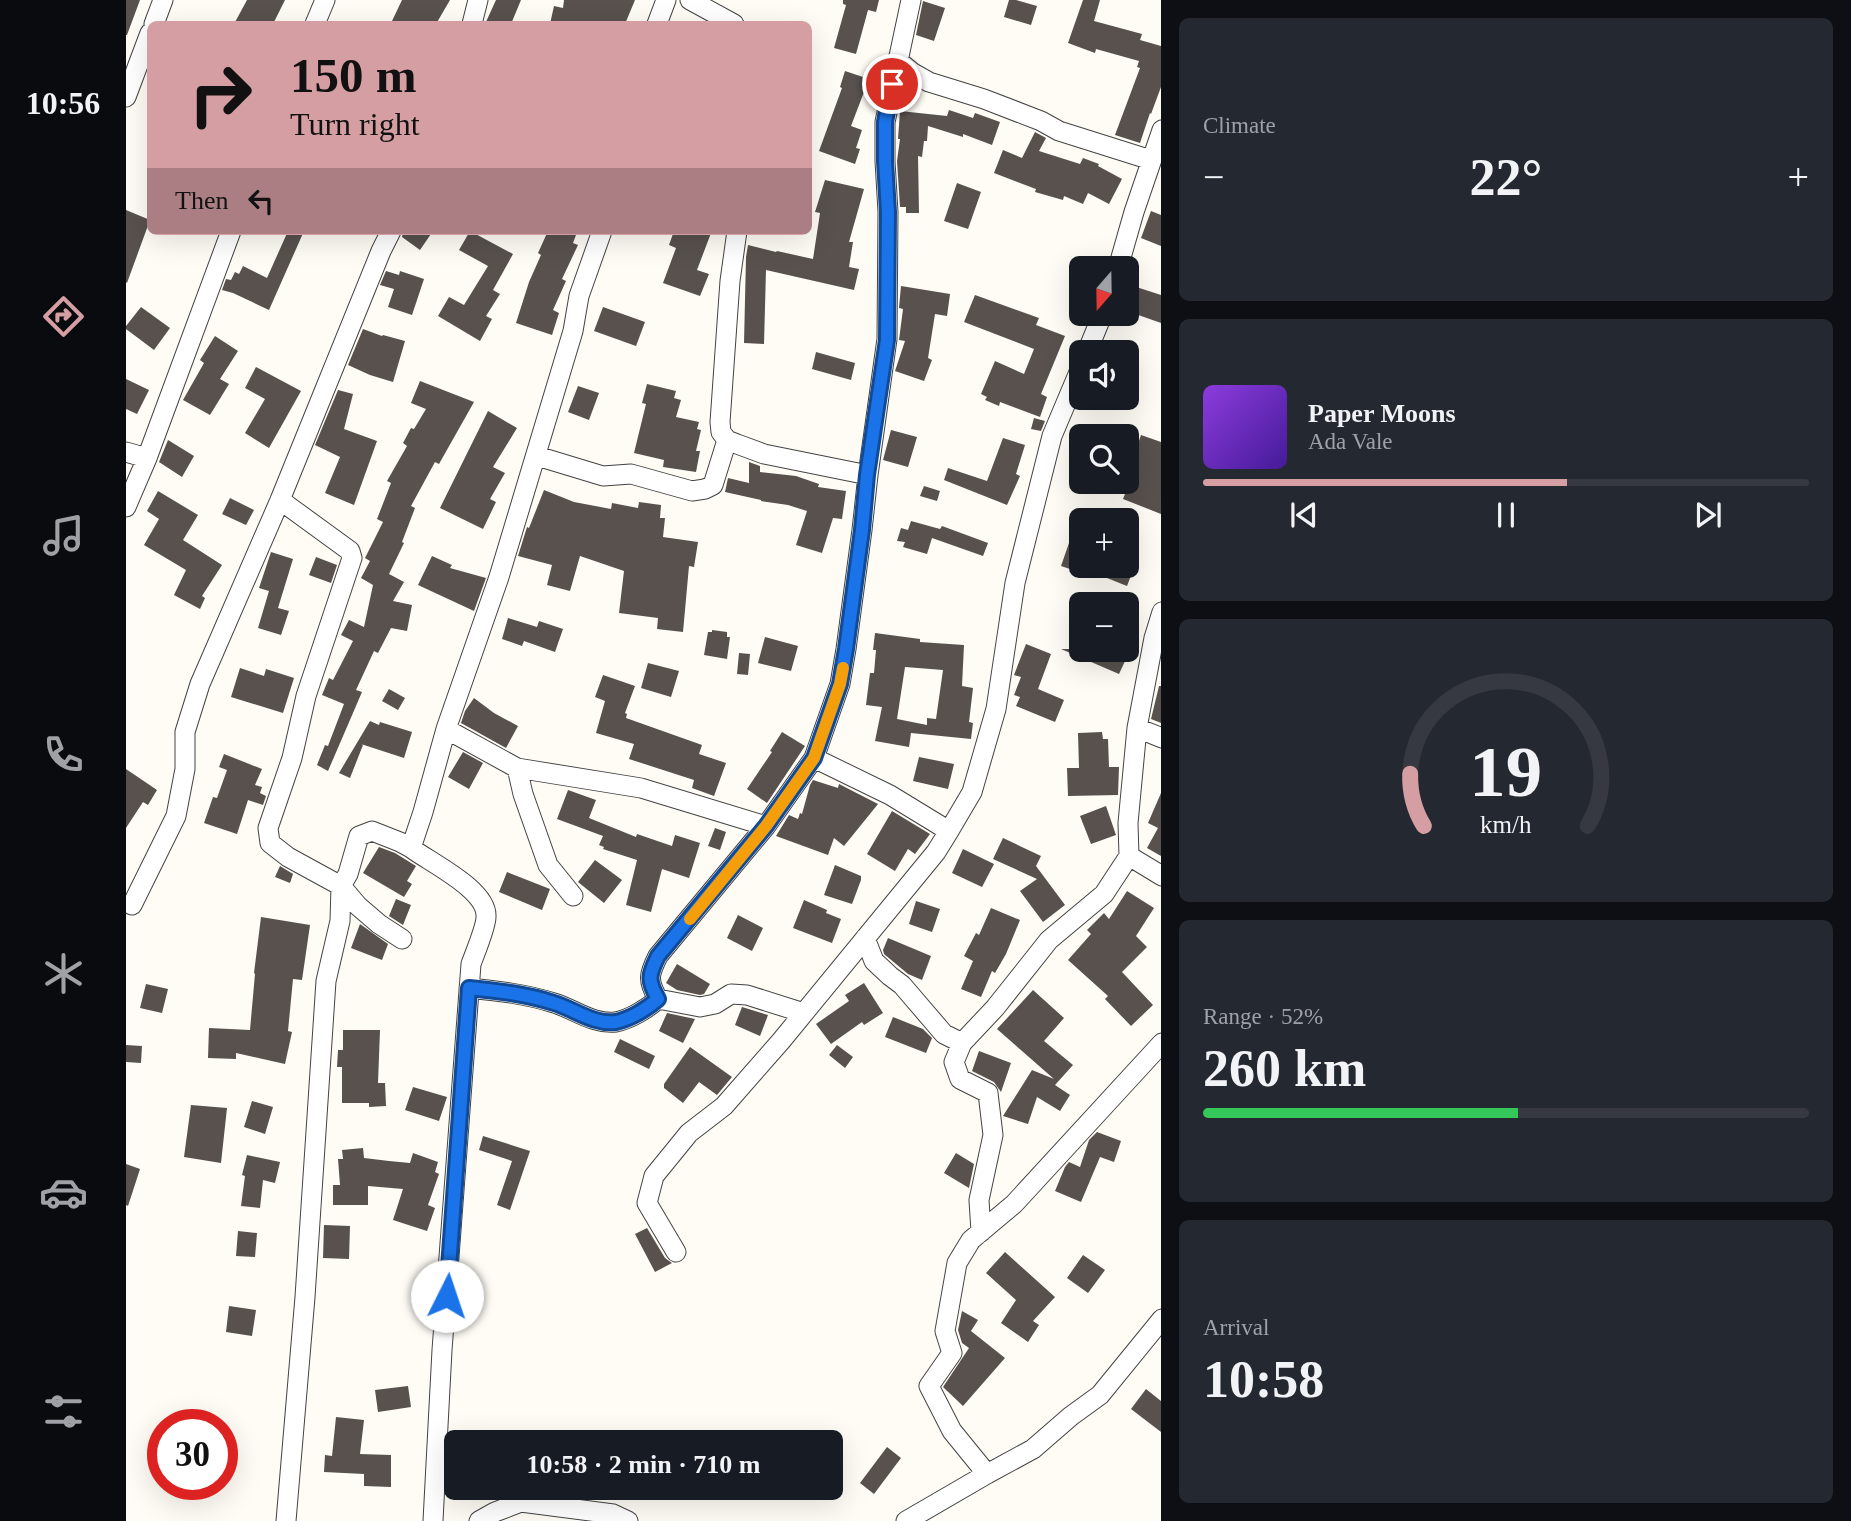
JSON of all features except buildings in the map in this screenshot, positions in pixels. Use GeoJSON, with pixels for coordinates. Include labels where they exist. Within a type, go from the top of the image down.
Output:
{"type":"FeatureCollection","features":[{"type":"Feature","properties":{"kind":"street"},"geometry":{"type":"LineString","coordinates":[[155,21],[163,0]]}},
{"type":"Feature","properties":{"kind":"street"},"geometry":{"type":"LineString","coordinates":[[315,21],[325,0]]}},
{"type":"Feature","properties":{"kind":"street"},"geometry":{"type":"LineString","coordinates":[[473,21],[478,0]]}},
{"type":"Feature","properties":{"kind":"street"},"geometry":{"type":"LineString","coordinates":[[658,21],[666,0]]}},
{"type":"Feature","properties":{"kind":"street"},"geometry":{"type":"LineString","coordinates":[[690,0],[728,21]]}},
{"type":"Feature","properties":{"kind":"street"},"geometry":{"type":"LineString","coordinates":[[658,999],[651,986],[650,972],[658,956],[766,826],[814,758],[840,684],[887,340],[888,212],[885,122],[911,0]]}},
{"type":"Feature","properties":{"kind":"street"},"geometry":{"type":"LineString","coordinates":[[126,97],[147,41]]}},
{"type":"Feature","properties":{"kind":"street"},"geometry":{"type":"LineString","coordinates":[[897,61],[929,82],[984,99],[1041,121],[1059,131],[1151,160]]}},
{"type":"Feature","properties":{"kind":"street"},"geometry":{"type":"LineString","coordinates":[[1121,256],[1161,130]]}},
{"type":"Feature","properties":{"kind":"street"},"geometry":{"type":"LineString","coordinates":[[126,507],[147,458],[230,235]]}},
{"type":"Feature","properties":{"kind":"street"},"geometry":{"type":"LineString","coordinates":[[132,905],[176,816],[185,769],[185,732],[200,684],[280,500],[389,235]]}},
{"type":"Feature","properties":{"kind":"street"},"geometry":{"type":"LineString","coordinates":[[411,848],[446,730],[537,456],[573,331],[579,296],[601,235]]}},
{"type":"Feature","properties":{"kind":"street"},"geometry":{"type":"LineString","coordinates":[[736,235],[730,281],[721,432],[727,440],[764,454],[867,475]]}},
{"type":"Feature","properties":{"kind":"street"},"geometry":{"type":"LineString","coordinates":[[676,1252],[647,1203],[654,1176],[690,1133],[724,1106],[804,1013],[936,852],[972,792],[996,709],[1018,570],[1052,436],[1069,396]]}},
{"type":"Feature","properties":{"kind":"street"},"geometry":{"type":"LineString","coordinates":[[537,456],[603,476],[631,474],[692,491],[713,485],[727,440]]}},
{"type":"Feature","properties":{"kind":"street"},"geometry":{"type":"LineString","coordinates":[[126,452],[147,458]]}},
{"type":"Feature","properties":{"kind":"street"},"geometry":{"type":"LineString","coordinates":[[280,500],[350,551],[352,558],[306,696],[292,758],[268,828],[270,843],[288,857],[341,887],[379,924],[402,939]]}},
{"type":"Feature","properties":{"kind":"street"},"geometry":{"type":"LineString","coordinates":[[981,1232],[979,1200],[993,1135],[992,1116],[988,1093],[960,1079],[954,1062],[962,1043],[995,1008],[1049,940],[1104,894],[1129,856],[1128,823],[1137,728],[1161,612]]}},
{"type":"Feature","properties":{"kind":"street"},"geometry":{"type":"LineString","coordinates":[[1137,728],[1161,738]]}},
{"type":"Feature","properties":{"kind":"street"},"geometry":{"type":"LineString","coordinates":[[446,730],[517,768],[641,788],[766,826]]}},
{"type":"Feature","properties":{"kind":"street"},"geometry":{"type":"LineString","coordinates":[[814,758],[890,795],[949,831]]}},
{"type":"Feature","properties":{"kind":"street"},"geometry":{"type":"LineString","coordinates":[[517,768],[523,794],[548,865],[573,896]]}},
{"type":"Feature","properties":{"kind":"street"},"geometry":{"type":"LineString","coordinates":[[286,1521],[305,1297],[326,981],[340,921],[341,887],[348,874],[359,836],[372,831],[411,848],[468,885],[482,900],[487,915],[471,964],[442,1350],[433,1521]]}},
{"type":"Feature","properties":{"kind":"street"},"geometry":{"type":"LineString","coordinates":[[1129,856],[1161,876]]}},
{"type":"Feature","properties":{"kind":"street"},"geometry":{"type":"LineString","coordinates":[[865,938],[874,961],[902,985],[944,1034],[962,1043]]}},
{"type":"Feature","properties":{"kind":"street"},"geometry":{"type":"LineString","coordinates":[[469,988],[517,993],[556,1003],[600,1022],[617,1022],[647,1008],[658,999]]}},
{"type":"Feature","properties":{"kind":"street"},"geometry":{"type":"LineString","coordinates":[[658,999],[700,1007],[715,1004],[732,994],[747,995],[804,1013]]}},
{"type":"Feature","properties":{"kind":"street"},"geometry":{"type":"LineString","coordinates":[[987,1474],[952,1431],[929,1386],[952,1353],[944,1331],[957,1264],[971,1240],[1014,1204],[1161,1043]]}},
{"type":"Feature","properties":{"kind":"street"},"geometry":{"type":"LineString","coordinates":[[906,1521],[1033,1449],[1100,1395],[1161,1319]]}},
{"type":"Feature","properties":{"kind":"street"},"geometry":{"type":"LineString","coordinates":[[479,1521],[521,1502],[613,1514],[628,1521]]}},
{"type":"Feature","properties":{"kind":"slow traffic"},"geometry":{"type":"LineString","coordinates":[[690,919],[766,826],[814,758],[843,668]]}},
{"type":"Feature","properties":{"kind":"route"},"geometry":{"type":"LineString","coordinates":[[447,1296],[469,988],[537,998],[600,1022],[617,1022],[647,1008],[658,999],[651,986],[650,972],[658,956],[766,826],[814,758],[840,684],[887,340],[888,212],[885,122],[892,84]]}}]}
